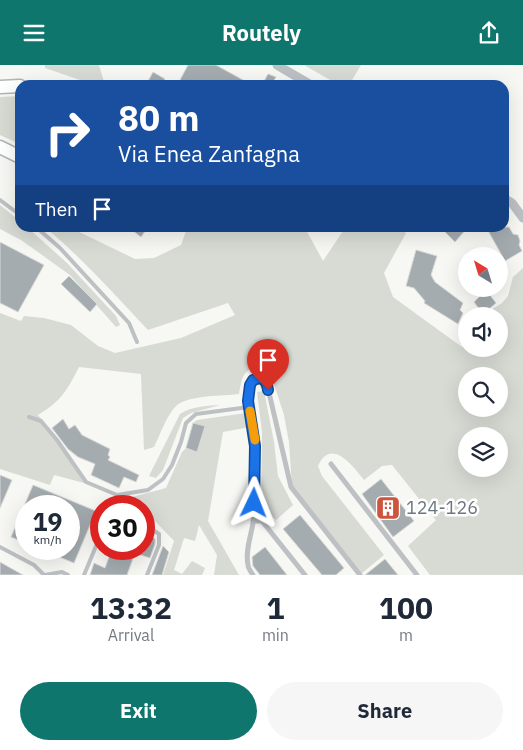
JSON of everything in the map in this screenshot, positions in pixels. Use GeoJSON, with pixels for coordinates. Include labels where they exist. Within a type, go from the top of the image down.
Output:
{"type":"FeatureCollection","features":[{"type":"Feature","properties":{"kind":"main road"},"geometry":{"type":"LineString","coordinates":[[0,87],[15,86]]}},
{"type":"Feature","properties":{"kind":"main road"},"geometry":{"type":"LineString","coordinates":[[0,147],[15,154]]}},
{"type":"Feature","properties":{"kind":"street"},"geometry":{"type":"LineString","coordinates":[[276,65],[302,80]]}},
{"type":"Feature","properties":{"kind":"street"},"geometry":{"type":"LineString","coordinates":[[509,201],[523,218]]}},
{"type":"Feature","properties":{"kind":"street"},"geometry":{"type":"LineString","coordinates":[[253,575],[248,566],[247,552],[253,521],[255,446],[248,401],[250,385],[257,378],[264,379],[268,390],[291,487],[360,575]]}},
{"type":"Feature","properties":{"kind":"street"},"geometry":{"type":"LineString","coordinates":[[331,464],[417,575]]}},
{"type":"Feature","properties":{"kind":"street"},"geometry":{"type":"LineString","coordinates":[[253,521],[262,521],[305,575]]}},
{"type":"Feature","properties":{"kind":"lane"},"geometry":{"type":"LineString","coordinates":[[0,200],[15,211]]}},
{"type":"Feature","properties":{"kind":"lane"},"geometry":{"type":"LineString","coordinates":[[42,232],[60,248],[129,323],[137,342]]}},
{"type":"Feature","properties":{"kind":"lane"},"geometry":{"type":"LineString","coordinates":[[29,417],[41,421],[86,482],[117,495],[148,490],[163,479],[175,457],[186,423],[196,414],[250,407]]}},
{"type":"Feature","properties":{"kind":"lane"},"geometry":{"type":"LineString","coordinates":[[155,531],[159,534],[159,545],[155,555]]}},
{"type":"Feature","properties":{"kind":"lane"},"geometry":{"type":"LineString","coordinates":[[0,547],[34,565],[44,575],[62,573],[68,575]]}},
{"type":"Feature","properties":{"kind":"lane"},"geometry":{"type":"LineString","coordinates":[[84,575],[90,560]]}},
{"type":"Feature","properties":{"kind":"lane"},"geometry":{"type":"LineString","coordinates":[[147,575],[153,560]]}},
{"type":"Feature","properties":{"kind":"shaded area"},"geometry":{"type":"Polygon","coordinates":[[[45,65],[99,65],[104,80],[80,80],[45,68],[45,65]]]}},
{"type":"Feature","properties":{"kind":"shaded area"},"geometry":{"type":"Polygon","coordinates":[[[304,65],[361,65],[352,80],[330,80],[304,65]]]}},
{"type":"Feature","properties":{"kind":"shaded area"},"geometry":{"type":"Polygon","coordinates":[[[15,96],[15,142],[0,135],[0,97],[15,96]]]}},
{"type":"Feature","properties":{"kind":"shaded area"},"geometry":{"type":"Polygon","coordinates":[[[0,205],[15,217],[15,232],[32,232],[67,263],[116,316],[120,325],[116,327],[70,275],[21,240],[0,229],[0,205]]]}},
{"type":"Feature","properties":{"kind":"shaded area"},"geometry":{"type":"Polygon","coordinates":[[[50,232],[79,232],[135,259],[154,258],[181,245],[186,232],[307,232],[323,261],[342,232],[405,232],[406,233],[384,273],[393,297],[458,344],[458,357],[508,357],[508,307],[496,307],[508,297],[513,277],[523,268],[523,575],[430,575],[408,546],[436,520],[392,465],[382,466],[364,480],[342,457],[329,454],[323,458],[318,466],[322,476],[384,555],[361,574],[292,486],[289,442],[284,415],[270,372],[260,365],[246,372],[239,394],[190,399],[177,405],[167,419],[154,447],[144,450],[141,374],[79,367],[63,395],[53,405],[38,415],[61,444],[84,483],[54,475],[50,485],[0,469],[0,313],[21,321],[24,316],[44,318],[71,325],[98,346],[115,353],[181,338],[235,315],[228,303],[148,330],[98,277],[50,232]]]}},
{"type":"Feature","properties":{"kind":"shaded area"},"geometry":{"type":"Polygon","coordinates":[[[264,391],[274,442],[278,476],[293,505],[276,520],[261,505],[262,432],[257,392],[264,391]]]}},
{"type":"Feature","properties":{"kind":"shaded area"},"geometry":{"type":"Polygon","coordinates":[[[220,405],[191,413],[183,418],[163,470],[156,478],[149,476],[180,414],[194,408],[220,405]]]}},
{"type":"Feature","properties":{"kind":"shaded area"},"geometry":{"type":"Polygon","coordinates":[[[246,413],[250,427],[223,432],[208,521],[239,575],[214,575],[217,555],[199,525],[195,541],[184,538],[174,570],[182,574],[192,561],[205,568],[202,575],[163,575],[174,541],[155,521],[155,495],[140,495],[166,488],[182,452],[186,448],[197,451],[204,427],[193,423],[197,420],[246,413]]]}},
{"type":"Feature","properties":{"kind":"building"},"geometry":{"type":"Polygon","coordinates":[[[188,65],[216,65],[243,80],[180,80],[188,65]]]}},
{"type":"Feature","properties":{"kind":"building"},"geometry":{"type":"Polygon","coordinates":[[[153,72],[165,79],[164,80],[149,80],[153,72]]]}},
{"type":"Feature","properties":{"kind":"building"},"geometry":{"type":"Polygon","coordinates":[[[268,74],[276,77],[274,80],[265,80],[268,74]]]}},
{"type":"Feature","properties":{"kind":"building"},"geometry":{"type":"Polygon","coordinates":[[[509,227],[513,234],[518,235],[522,251],[508,259],[508,247],[497,247],[489,232],[509,232],[509,227]]]}},
{"type":"Feature","properties":{"kind":"building"},"geometry":{"type":"Polygon","coordinates":[[[134,232],[144,232],[141,237],[134,232]]]}},
{"type":"Feature","properties":{"kind":"building"},"geometry":{"type":"Polygon","coordinates":[[[445,232],[464,232],[455,242],[445,232]]]}},
{"type":"Feature","properties":{"kind":"building"},"geometry":{"type":"Polygon","coordinates":[[[0,242],[44,265],[18,312],[0,303],[0,242]]]}},
{"type":"Feature","properties":{"kind":"building"},"geometry":{"type":"Polygon","coordinates":[[[416,250],[437,256],[431,275],[435,282],[463,303],[461,307],[458,307],[458,324],[424,303],[425,301],[414,288],[406,286],[416,250]]]}},
{"type":"Feature","properties":{"kind":"building"},"geometry":{"type":"Polygon","coordinates":[[[69,276],[97,304],[90,312],[61,284],[69,276]]]}},
{"type":"Feature","properties":{"kind":"building"},"geometry":{"type":"Polygon","coordinates":[[[479,297],[491,297],[496,303],[491,307],[478,307],[474,302],[479,297]]]}},
{"type":"Feature","properties":{"kind":"building"},"geometry":{"type":"Polygon","coordinates":[[[63,419],[69,429],[75,425],[82,435],[110,449],[108,460],[139,475],[136,482],[124,477],[119,488],[91,475],[95,464],[78,457],[68,449],[52,428],[63,419]]]}},
{"type":"Feature","properties":{"kind":"building"},"geometry":{"type":"Polygon","coordinates":[[[193,423],[205,426],[197,452],[186,448],[193,423]]]}},
{"type":"Feature","properties":{"kind":"building"},"geometry":{"type":"Polygon","coordinates":[[[0,475],[12,480],[0,508],[0,475]]]}},
{"type":"Feature","properties":{"kind":"building","name":"124-126"},"geometry":{"type":"Polygon","coordinates":[[[381,479],[414,521],[393,537],[362,494],[381,479]]]}},
{"type":"Feature","properties":{"kind":"building"},"geometry":{"type":"Polygon","coordinates":[[[33,485],[57,495],[29,495],[33,485]]]}},
{"type":"Feature","properties":{"kind":"building"},"geometry":{"type":"Polygon","coordinates":[[[80,504],[90,509],[90,525],[80,549],[80,504]]]}},
{"type":"Feature","properties":{"kind":"building"},"geometry":{"type":"Polygon","coordinates":[[[300,515],[344,568],[336,575],[322,575],[283,529],[300,515]]]}},
{"type":"Feature","properties":{"kind":"building"},"geometry":{"type":"Polygon","coordinates":[[[15,528],[15,539],[11,537],[15,528]]]}},
{"type":"Feature","properties":{"kind":"building"},"geometry":{"type":"Polygon","coordinates":[[[163,546],[169,552],[162,575],[152,575],[163,546]]]}},
{"type":"Feature","properties":{"kind":"building"},"geometry":{"type":"Polygon","coordinates":[[[265,547],[287,575],[260,575],[253,566],[252,557],[265,547]]]}},
{"type":"Feature","properties":{"kind":"building"},"geometry":{"type":"Polygon","coordinates":[[[385,559],[398,575],[365,575],[385,559]]]}},
{"type":"Feature","properties":{"kind":"building"},"geometry":{"type":"Polygon","coordinates":[[[108,560],[132,560],[127,575],[90,575],[94,563],[105,568],[108,560]]]}},
{"type":"Feature","properties":{"kind":"building"},"geometry":{"type":"Polygon","coordinates":[[[0,562],[23,575],[0,575],[0,562]]]}},
{"type":"Feature","properties":{"kind":"slow traffic"},"geometry":{"type":"LineString","coordinates":[[250,411],[255,440]]}},
{"type":"Feature","properties":{"kind":"place","name":"124-126"},"geometry":{"type":"Point","coordinates":[388,508]}},
{"type":"Feature","properties":{"kind":"route"},"geometry":{"type":"LineString","coordinates":[[254,503],[255,446],[248,401],[250,385],[257,378],[264,379],[268,390]]}}]}
